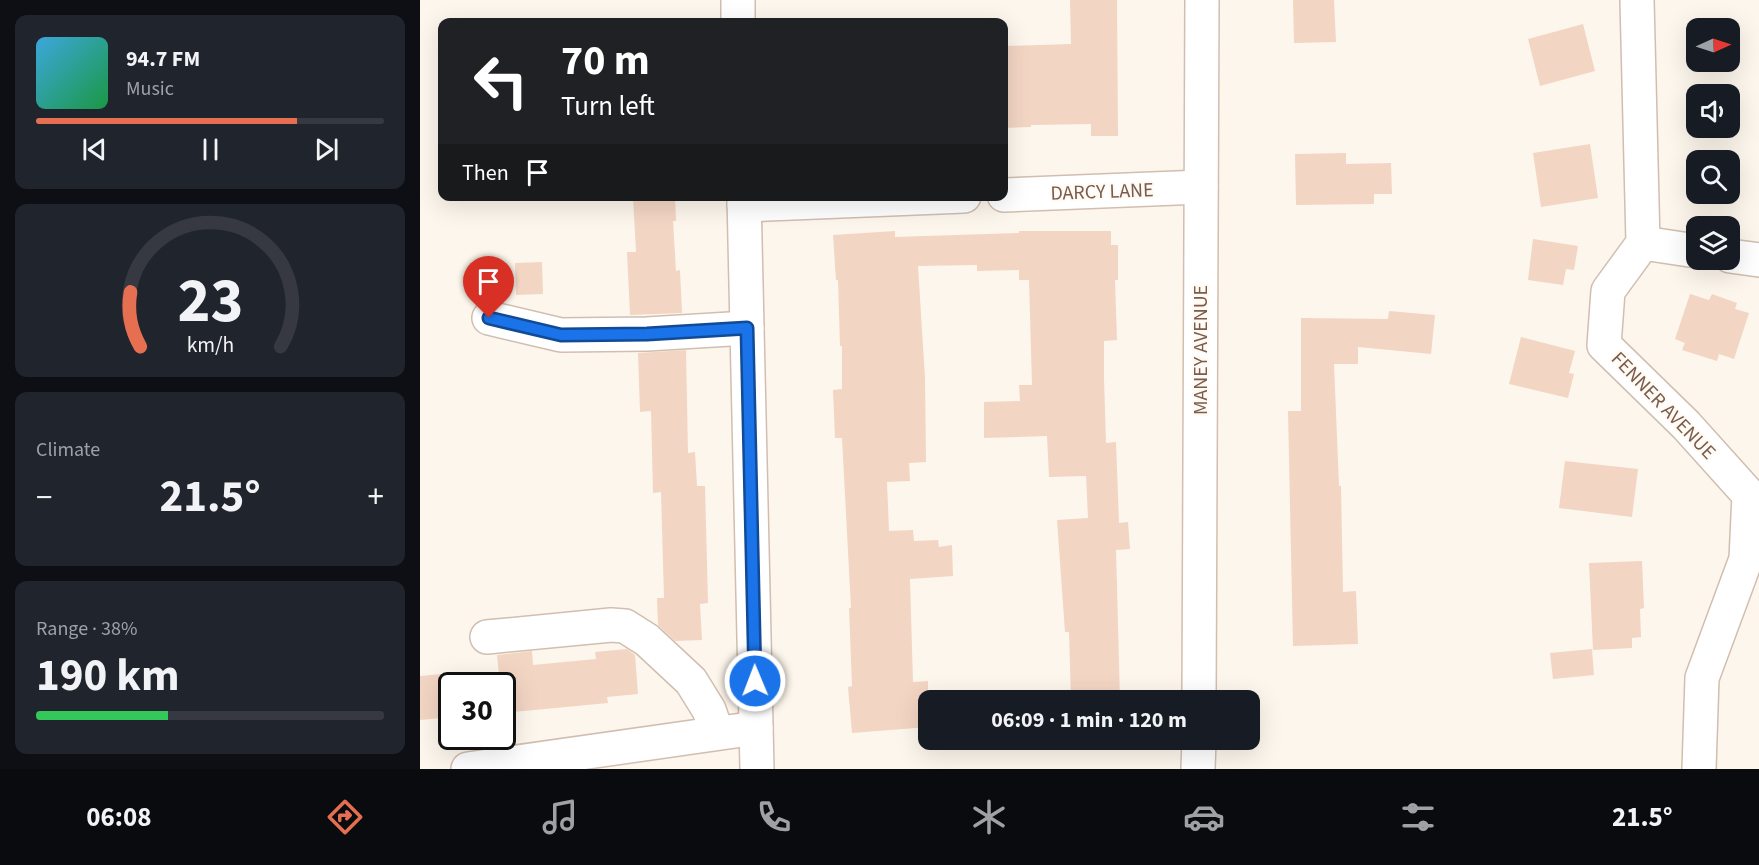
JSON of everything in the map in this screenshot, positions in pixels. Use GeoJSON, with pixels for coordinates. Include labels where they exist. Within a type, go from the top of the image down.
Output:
{"type":"FeatureCollection","features":[{"type":"Feature","properties":{"kind":"street"},"geometry":{"type":"LineString","coordinates":[[738,0],[738,18]]}},
{"type":"Feature","properties":{"kind":"street","name":"MANEY AVENUE"},"geometry":{"type":"LineString","coordinates":[[1199,690],[1202,0]]}},
{"type":"Feature","properties":{"kind":"street"},"geometry":{"type":"LineString","coordinates":[[1637,0],[1643,243],[1686,249]]}},
{"type":"Feature","properties":{"kind":"street","name":"DARCY LANE"},"geometry":{"type":"LineString","coordinates":[[1008,195],[1201,187]]}},
{"type":"Feature","properties":{"kind":"street"},"geometry":{"type":"LineString","coordinates":[[744,201],[757,769]]}},
{"type":"Feature","properties":{"kind":"street","name":"FENNER AVENUE"},"geometry":{"type":"LineString","coordinates":[[1643,243],[1608,291],[1604,345],[1686,425],[1749,495],[1746,559],[1702,678],[1700,769]]}},
{"type":"Feature","properties":{"kind":"street"},"geometry":{"type":"LineString","coordinates":[[1740,257],[1759,260]]}},
{"type":"Feature","properties":{"kind":"street"},"geometry":{"type":"LineString","coordinates":[[489,318],[561,335],[647,334],[747,328]]}},
{"type":"Feature","properties":{"kind":"street"},"geometry":{"type":"LineString","coordinates":[[487,637],[611,625],[625,626],[647,640],[691,681],[709,710],[717,734]]}},
{"type":"Feature","properties":{"kind":"street"},"geometry":{"type":"LineString","coordinates":[[468,769],[756,728]]}},
{"type":"Feature","properties":{"kind":"street"},"geometry":{"type":"LineString","coordinates":[[1198,750],[1198,769]]}},
{"type":"Feature","properties":{"kind":"building"},"geometry":{"type":"Polygon","coordinates":[[[1070,0],[1117,0],[1118,136],[1091,136],[1091,124],[1008,128],[1008,46],[1071,44],[1070,0]]]}},
{"type":"Feature","properties":{"kind":"building"},"geometry":{"type":"Polygon","coordinates":[[[1293,0],[1334,0],[1336,42],[1294,43],[1293,0]]]}},
{"type":"Feature","properties":{"kind":"building"},"geometry":{"type":"Polygon","coordinates":[[[1583,24],[1595,71],[1540,86],[1528,39],[1583,24]]]}},
{"type":"Feature","properties":{"kind":"building"},"geometry":{"type":"Polygon","coordinates":[[[1590,144],[1598,198],[1541,207],[1533,153],[1590,144]]]}},
{"type":"Feature","properties":{"kind":"building"},"geometry":{"type":"Polygon","coordinates":[[[1346,153],[1346,164],[1391,163],[1392,194],[1374,194],[1374,204],[1296,205],[1295,154],[1346,153]]]}},
{"type":"Feature","properties":{"kind":"building"},"geometry":{"type":"Polygon","coordinates":[[[633,201],[675,201],[676,221],[673,221],[676,271],[680,270],[682,313],[630,315],[627,252],[636,252],[633,201]]]}},
{"type":"Feature","properties":{"kind":"building"},"geometry":{"type":"Polygon","coordinates":[[[895,231],[895,237],[1019,233],[1019,231],[1111,231],[1111,245],[1118,245],[1118,280],[1115,280],[1117,340],[1104,341],[1106,443],[1116,442],[1119,523],[1128,522],[1130,549],[1116,550],[1120,690],[1071,690],[1069,632],[1065,632],[1057,520],[1088,518],[1086,476],[1049,477],[1047,436],[984,438],[984,402],[1020,401],[1019,385],[1032,385],[1029,280],[1019,280],[1019,270],[977,271],[977,265],[918,266],[925,378],[926,462],[909,463],[910,481],[887,482],[889,531],[913,530],[914,541],[938,540],[939,547],[952,545],[953,576],[910,579],[913,682],[928,681],[928,690],[918,690],[918,728],[852,733],[848,687],[852,686],[849,608],[851,608],[842,438],[835,438],[833,390],[842,389],[842,346],[840,346],[838,280],[836,280],[833,235],[895,231]]]}},
{"type":"Feature","properties":{"kind":"building"},"geometry":{"type":"Polygon","coordinates":[[[1533,239],[1578,246],[1574,270],[1566,269],[1563,285],[1528,280],[1533,239]]]}},
{"type":"Feature","properties":{"kind":"building"},"geometry":{"type":"Polygon","coordinates":[[[542,262],[543,294],[516,295],[515,263],[542,262]]]}},
{"type":"Feature","properties":{"kind":"building"},"geometry":{"type":"Polygon","coordinates":[[[1690,294],[1709,300],[1712,294],[1737,303],[1735,309],[1749,313],[1734,359],[1719,354],[1717,361],[1682,350],[1685,343],[1675,339],[1690,294]]]}},
{"type":"Feature","properties":{"kind":"building"},"geometry":{"type":"Polygon","coordinates":[[[1389,311],[1435,315],[1431,354],[1358,347],[1358,364],[1334,364],[1339,486],[1341,486],[1343,592],[1356,591],[1358,644],[1293,646],[1288,411],[1301,411],[1301,318],[1388,319],[1389,311]]]}},
{"type":"Feature","properties":{"kind":"building"},"geometry":{"type":"Polygon","coordinates":[[[1521,337],[1575,351],[1569,373],[1574,374],[1568,398],[1509,384],[1521,337]]]}},
{"type":"Feature","properties":{"kind":"building"},"geometry":{"type":"Polygon","coordinates":[[[686,350],[688,453],[695,452],[697,486],[705,486],[708,603],[700,604],[702,640],[675,641],[658,625],[657,598],[664,598],[661,492],[653,493],[651,411],[640,412],[638,353],[686,350]]]}},
{"type":"Feature","properties":{"kind":"building"},"geometry":{"type":"Polygon","coordinates":[[[1565,461],[1638,469],[1632,517],[1559,508],[1565,461]]]}},
{"type":"Feature","properties":{"kind":"building"},"geometry":{"type":"Polygon","coordinates":[[[1642,561],[1644,608],[1640,609],[1641,637],[1632,638],[1632,648],[1593,650],[1589,563],[1642,561]]]}},
{"type":"Feature","properties":{"kind":"building"},"geometry":{"type":"Polygon","coordinates":[[[627,649],[635,655],[638,694],[607,697],[608,703],[516,712],[516,672],[499,672],[497,655],[532,651],[533,665],[596,659],[595,652],[627,649]]]}},
{"type":"Feature","properties":{"kind":"building"},"geometry":{"type":"Polygon","coordinates":[[[1592,649],[1594,675],[1553,679],[1550,653],[1592,649]]]}},
{"type":"Feature","properties":{"kind":"building"},"geometry":{"type":"Polygon","coordinates":[[[438,674],[438,718],[420,720],[420,676],[438,674]]]}},
{"type":"Feature","properties":{"kind":"route"},"geometry":{"type":"LineString","coordinates":[[489,318],[561,335],[647,334],[747,328],[755,681]]}}]}
